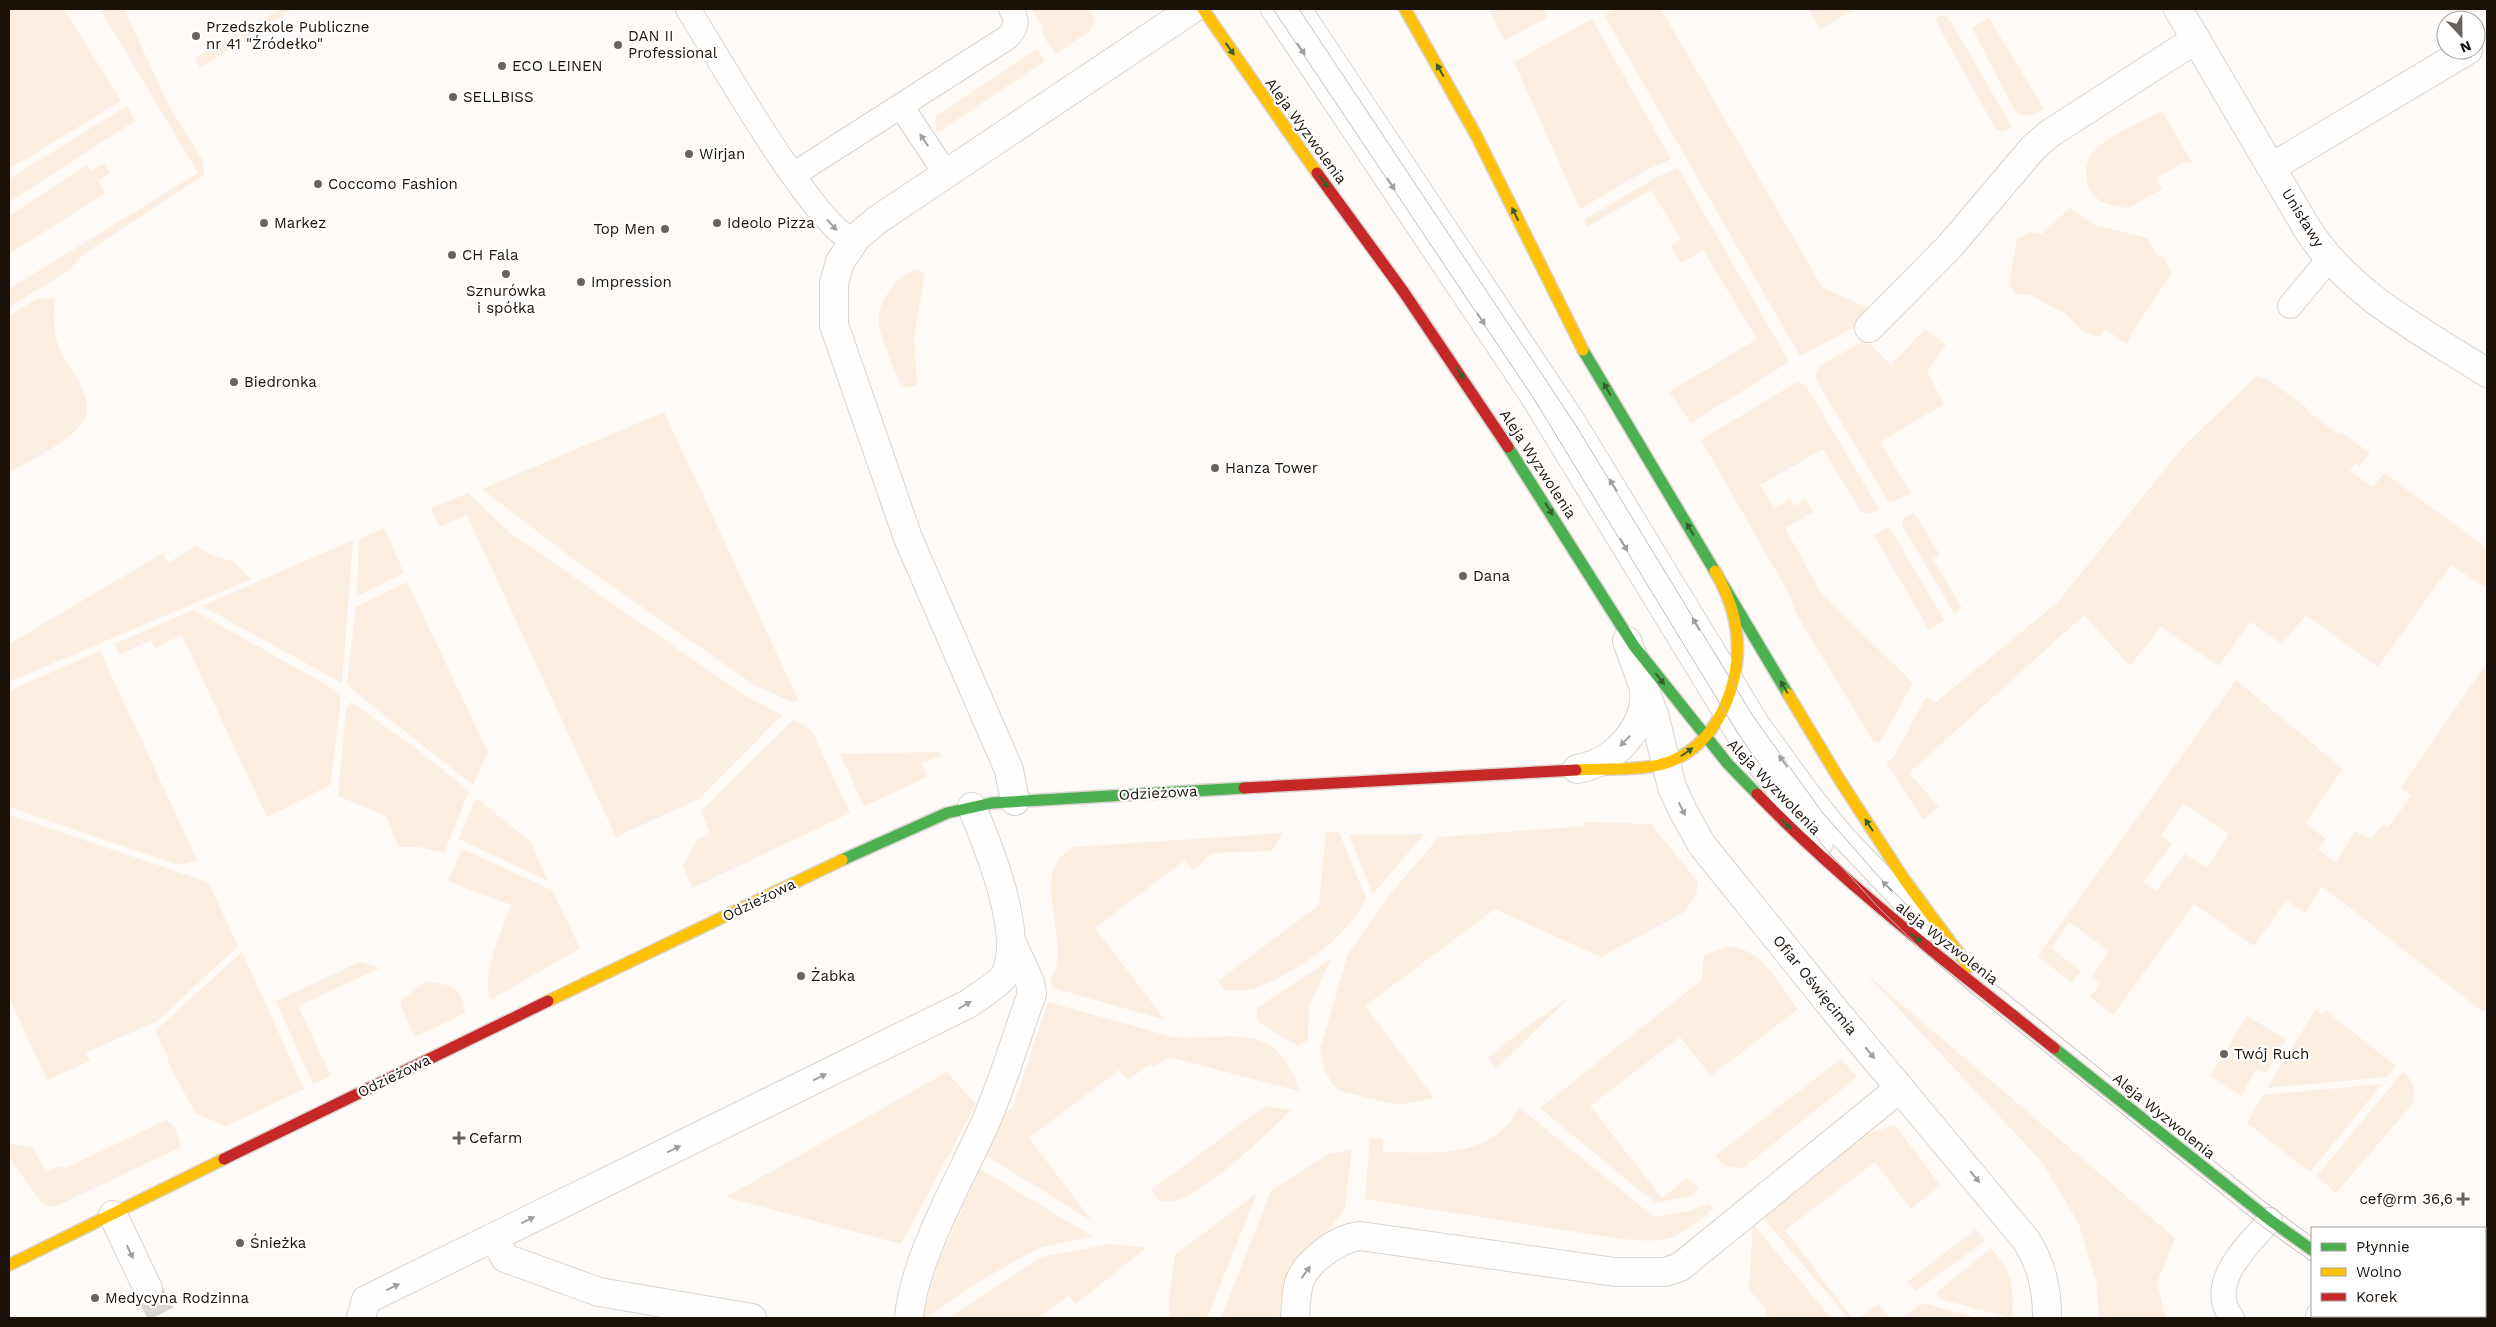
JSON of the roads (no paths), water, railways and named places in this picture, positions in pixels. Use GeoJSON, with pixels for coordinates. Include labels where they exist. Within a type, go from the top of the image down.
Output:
{"type":"FeatureCollection","features":[{"type":"Feature","properties":{"kind":"street"},"geometry":{"type":"LineString","coordinates":[[1015,801],[1009,770],[908,538],[834,325],[834,283],[840,262],[854,241],[877,220],[1192,9]]}},
{"type":"Feature","properties":{"kind":"street","name":"Aleja Wyzwolenia"},"geometry":{"type":"LineString","coordinates":[[1203,9],[1279,121],[1404,291],[1472,390],[1534,484],[1620,626],[1705,737],[1784,822],[1878,907]]}},
{"type":"Feature","properties":{"kind":"street","name":"Aleja Wyzwolenia"},"geometry":{"type":"LineString","coordinates":[[1405,9],[1476,135],[1572,330],[1836,775],[1925,910]]}},
{"type":"Feature","properties":{"kind":"street","name":"Unisławy"},"geometry":{"type":"LineString","coordinates":[[2178,9],[2308,230],[2329,259],[2348,280],[2373,300],[2487,373]]}},
{"type":"Feature","properties":{"kind":"street"},"geometry":{"type":"LineString","coordinates":[[1869,328],[1950,246],[2033,148],[2049,134],[2196,39]]}},
{"type":"Feature","properties":{"kind":"street"},"geometry":{"type":"LineString","coordinates":[[2272,167],[2451,60]]}},
{"type":"Feature","properties":{"kind":"street","name":"aleja Wyzwolenia"},"geometry":{"type":"LineString","coordinates":[[1705,737],[1723,710],[1732,684],[1738,652],[1736,624],[1729,598],[1715,571]]}},
{"type":"Feature","properties":{"kind":"street","name":"Ofiar Oświęcimia"},"geometry":{"type":"LineString","coordinates":[[1620,626],[1655,718],[1666,763],[1680,804],[1708,852],[1900,1088],[2016,1226],[2032,1249],[2041,1269],[2045,1285],[2048,1318]]}},
{"type":"Feature","properties":{"kind":"street","name":"Odzieżowa"},"geometry":{"type":"LineString","coordinates":[[1572,770],[1588,767],[1605,759],[1628,739],[1642,716],[1644,700],[1642,680]]}},
{"type":"Feature","properties":{"kind":"street","name":"Odzieżowa"},"geometry":{"type":"LineString","coordinates":[[9,1265],[477,1035],[867,848],[932,819],[972,807],[1015,801],[1651,766],[1666,763],[1688,752],[1705,737]]}},
{"type":"Feature","properties":{"kind":"street"},"geometry":{"type":"LineString","coordinates":[[909,1318],[911,1297],[927,1252],[982,1129],[1032,994],[1030,982],[1012,943],[1003,897],[972,807]]}},
{"type":"Feature","properties":{"kind":"street","name":"aleja Wyzwolenia"},"geometry":{"type":"LineString","coordinates":[[1878,907],[1999,1003]]}},
{"type":"Feature","properties":{"kind":"street","name":"aleja Wyzwolenia"},"geometry":{"type":"LineString","coordinates":[[1925,910],[1999,1003]]}},
{"type":"Feature","properties":{"kind":"street"},"geometry":{"type":"LineString","coordinates":[[361,1318],[366,1300],[968,1004],[1006,974],[1012,943]]}},
{"type":"Feature","properties":{"kind":"street","name":"Aleja Wyzwolenia"},"geometry":{"type":"LineString","coordinates":[[1999,1003],[2270,1220],[2311,1249]]}},
{"type":"Feature","properties":{"kind":"street"},"geometry":{"type":"LineString","coordinates":[[1295,1318],[1299,1282],[1319,1255],[1350,1237],[1360,1236],[1615,1272],[1665,1272],[1680,1267],[1900,1088]]}},
{"type":"Feature","properties":{"kind":"street"},"geometry":{"type":"LineString","coordinates":[[113,1215],[148,1289]]}},
{"type":"Feature","properties":{"kind":"street"},"geometry":{"type":"LineString","coordinates":[[494,1237],[505,1258],[598,1292],[752,1318]]}},
{"type":"Feature","properties":{"kind":"lane"},"geometry":{"type":"LineString","coordinates":[[688,9],[793,175],[825,217],[843,236],[854,241]]}},
{"type":"Feature","properties":{"kind":"lane"},"geometry":{"type":"LineString","coordinates":[[793,175],[1008,37],[1016,28],[1016,17],[1011,9]]}},
{"type":"Feature","properties":{"kind":"lane"},"geometry":{"type":"LineString","coordinates":[[1273,9],[1534,399],[1723,710],[1796,813],[1878,907]]}},
{"type":"Feature","properties":{"kind":"lane"},"geometry":{"type":"LineString","coordinates":[[1299,9],[1546,379],[1626,507],[1732,684],[1783,761],[1843,837],[1917,916],[1960,956]]}},
{"type":"Feature","properties":{"kind":"lane"},"geometry":{"type":"LineString","coordinates":[[901,106],[946,174]]}},
{"type":"Feature","properties":{"kind":"lane"},"geometry":{"type":"LineString","coordinates":[[2290,306],[2329,259]]}},
{"type":"Feature","properties":{"kind":"lane"},"geometry":{"type":"LineString","coordinates":[[2232,1318],[2222,1299],[2224,1280],[2270,1220]]}},
{"type":"Feature","properties":{"kind":"tunnel"},"geometry":{"type":"LineString","coordinates":[[148,1289],[163,1318]]}},
{"type":"Feature","properties":{"kind":"tram line"},"geometry":{"type":"LineString","coordinates":[[1273,9],[1534,399],[1739,735],[1770,779],[1824,847],[1878,907],[1920,948],[1969,991],[2263,1227],[2311,1261]]}},
{"type":"Feature","properties":{"kind":"tram line"},"geometry":{"type":"LineString","coordinates":[[1299,9],[1575,424],[1753,716],[1822,812],[1879,877],[1948,946],[2265,1202],[2311,1236]]}},
{"type":"Feature","properties":{"kind":"place","name":"Przedszkole Publiczne nr 41 \"Źródełko\""},"geometry":{"type":"Point","coordinates":[196,36]}},
{"type":"Feature","properties":{"kind":"place","name":"DAN II Professional"},"geometry":{"type":"Point","coordinates":[618,45]}},
{"type":"Feature","properties":{"kind":"place","name":"ECO LEINEN"},"geometry":{"type":"Point","coordinates":[502,66]}},
{"type":"Feature","properties":{"kind":"place","name":"SELLBISS"},"geometry":{"type":"Point","coordinates":[453,97]}},
{"type":"Feature","properties":{"kind":"place","name":"Wirjan"},"geometry":{"type":"Point","coordinates":[689,154]}},
{"type":"Feature","properties":{"kind":"place","name":"Coccomo Fashion"},"geometry":{"type":"Point","coordinates":[318,184]}},
{"type":"Feature","properties":{"kind":"place","name":"Markez"},"geometry":{"type":"Point","coordinates":[264,223]}},
{"type":"Feature","properties":{"kind":"place","name":"Ideolo Pizza"},"geometry":{"type":"Point","coordinates":[717,223]}},
{"type":"Feature","properties":{"kind":"place","name":"Top Men"},"geometry":{"type":"Point","coordinates":[665,229]}},
{"type":"Feature","properties":{"kind":"place","name":"CH Fala"},"geometry":{"type":"Point","coordinates":[452,255]}},
{"type":"Feature","properties":{"kind":"place","name":"Sznurówka i spółka"},"geometry":{"type":"Point","coordinates":[506,274]}},
{"type":"Feature","properties":{"kind":"place","name":"Impression"},"geometry":{"type":"Point","coordinates":[581,282]}},
{"type":"Feature","properties":{"kind":"place","name":"Biedronka"},"geometry":{"type":"Point","coordinates":[234,382]}},
{"type":"Feature","properties":{"kind":"place","name":"Hanza Tower"},"geometry":{"type":"Point","coordinates":[1215,468]}},
{"type":"Feature","properties":{"kind":"place","name":"Dana"},"geometry":{"type":"Point","coordinates":[1463,576]}},
{"type":"Feature","properties":{"kind":"place","name":"Żabka"},"geometry":{"type":"Point","coordinates":[801,976]}},
{"type":"Feature","properties":{"kind":"place","name":"Twój Ruch"},"geometry":{"type":"Point","coordinates":[2224,1054]}},
{"type":"Feature","properties":{"kind":"place","name":"Cefarm"},"geometry":{"type":"Point","coordinates":[459,1138]}},
{"type":"Feature","properties":{"kind":"place","name":"cef@rm 36,6"},"geometry":{"type":"Point","coordinates":[2463,1199]}},
{"type":"Feature","properties":{"kind":"place","name":"Śnieżka"},"geometry":{"type":"Point","coordinates":[240,1243]}},
{"type":"Feature","properties":{"kind":"place","name":"Medycyna Rodzinna"},"geometry":{"type":"Point","coordinates":[95,1298]}}]}
